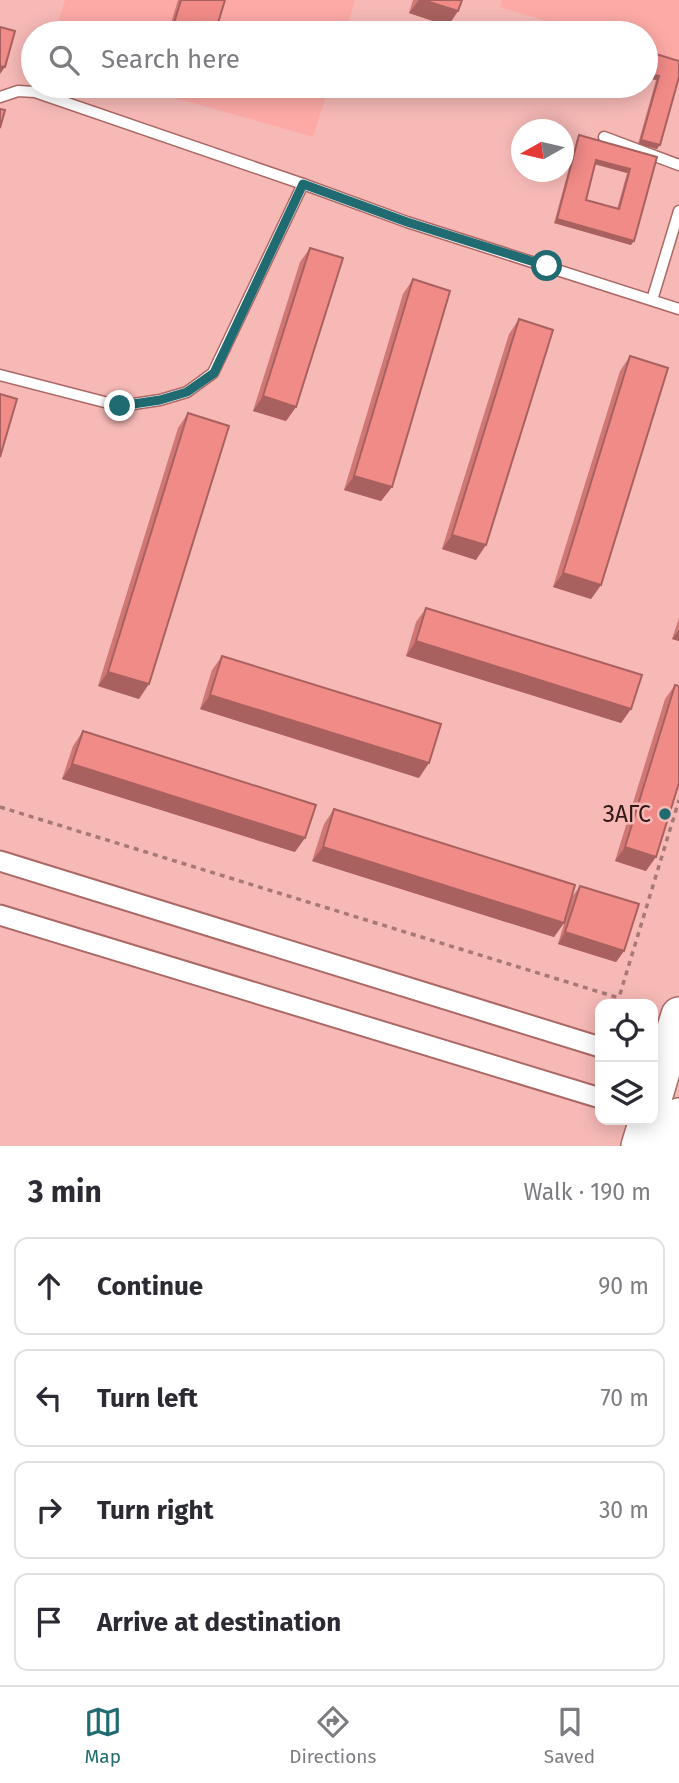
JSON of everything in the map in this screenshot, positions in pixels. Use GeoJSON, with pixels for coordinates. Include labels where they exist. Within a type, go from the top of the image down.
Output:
{"type":"FeatureCollection","features":[{"type":"Feature","properties":{"kind":"highway"},"geometry":{"type":"LineString","coordinates":[[658,1066],[679,1015]]}},
{"type":"Feature","properties":{"kind":"highway"},"geometry":{"type":"LineString","coordinates":[[670,1146],[679,1116]]}},
{"type":"Feature","properties":{"kind":"highway"},"geometry":{"type":"LineString","coordinates":[[639,1146],[645,1125]]}},
{"type":"Feature","properties":{"kind":"street"},"geometry":{"type":"LineString","coordinates":[[0,861],[595,1045]]}},
{"type":"Feature","properties":{"kind":"street"},"geometry":{"type":"LineString","coordinates":[[0,915],[595,1096]]}},
{"type":"Feature","properties":{"kind":"lane"},"geometry":{"type":"LineString","coordinates":[[0,97],[21,91]]}},
{"type":"Feature","properties":{"kind":"lane"},"geometry":{"type":"LineString","coordinates":[[52,98],[407,222],[679,309]]}},
{"type":"Feature","properties":{"kind":"lane"},"geometry":{"type":"LineString","coordinates":[[604,137],[679,165]]}},
{"type":"Feature","properties":{"kind":"lane"},"geometry":{"type":"LineString","coordinates":[[0,375],[120,406],[160,400],[187,392],[214,373],[303,184]]}},
{"type":"Feature","properties":{"kind":"lane"},"geometry":{"type":"LineString","coordinates":[[652,300],[679,211]]}},
{"type":"Feature","properties":{"kind":"path"},"geometry":{"type":"LineString","coordinates":[[0,807],[620,998],[679,800]]}},
{"type":"Feature","properties":{"kind":"shaded area"},"geometry":{"type":"Polygon","coordinates":[[[65,0],[355,0],[349,21],[59,21],[65,0]]]}},
{"type":"Feature","properties":{"kind":"shaded area"},"geometry":{"type":"Polygon","coordinates":[[[502,0],[679,0],[679,62],[658,56],[658,21],[546,21],[500,7],[502,0]]]}},
{"type":"Feature","properties":{"kind":"shaded area"},"geometry":{"type":"Polygon","coordinates":[[[175,98],[325,98],[313,137],[175,98]]]}},
{"type":"Feature","properties":{"kind":"building"},"geometry":{"type":"Polygon","coordinates":[[[181,0],[225,0],[219,21],[175,21],[181,0]]]}},
{"type":"Feature","properties":{"kind":"building"},"geometry":{"type":"Polygon","coordinates":[[[423,0],[462,0],[458,11],[423,0]]]}},
{"type":"Feature","properties":{"kind":"building"},"geometry":{"type":"Polygon","coordinates":[[[0,27],[15,31],[5,67],[0,66],[0,27]]]}},
{"type":"Feature","properties":{"kind":"building"},"geometry":{"type":"Polygon","coordinates":[[[658,55],[679,61],[679,77],[660,145],[641,140],[653,98],[658,98],[658,55]]]}},
{"type":"Feature","properties":{"kind":"building"},"geometry":{"type":"Polygon","coordinates":[[[0,109],[5,110],[0,128],[0,109]]]}},
{"type":"Feature","properties":{"kind":"building"},"geometry":{"type":"Polygon","coordinates":[[[579,135],[657,157],[634,241],[557,219],[567,182],[574,182],[574,154],[579,135]],[[596,160],[586,200],[619,209],[630,169],[596,160]]]}},
{"type":"Feature","properties":{"kind":"building"},"geometry":{"type":"Polygon","coordinates":[[[310,248],[343,258],[296,407],[263,396],[310,248]]]}},
{"type":"Feature","properties":{"kind":"building"},"geometry":{"type":"Polygon","coordinates":[[[413,279],[450,291],[392,487],[354,476],[413,279]]]}},
{"type":"Feature","properties":{"kind":"building"},"geometry":{"type":"Polygon","coordinates":[[[519,319],[553,330],[486,545],[452,535],[519,319]]]}},
{"type":"Feature","properties":{"kind":"building"},"geometry":{"type":"Polygon","coordinates":[[[630,356],[668,368],[601,585],[563,573],[630,356]]]}},
{"type":"Feature","properties":{"kind":"building"},"geometry":{"type":"Polygon","coordinates":[[[0,394],[17,399],[0,457],[0,394]]]}},
{"type":"Feature","properties":{"kind":"building"},"geometry":{"type":"Polygon","coordinates":[[[188,413],[229,426],[149,684],[108,672],[188,413]]]}},
{"type":"Feature","properties":{"kind":"building"},"geometry":{"type":"Polygon","coordinates":[[[426,608],[642,675],[631,709],[416,641],[426,608]]]}},
{"type":"Feature","properties":{"kind":"building"},"geometry":{"type":"Polygon","coordinates":[[[222,656],[441,724],[429,763],[210,695],[222,656]]]}},
{"type":"Feature","properties":{"kind":"building"},"geometry":{"type":"Polygon","coordinates":[[[675,685],[679,686],[679,783],[656,857],[625,847],[675,685]]]}},
{"type":"Feature","properties":{"kind":"building"},"geometry":{"type":"Polygon","coordinates":[[[83,731],[316,805],[305,838],[72,764],[83,731]]]}},
{"type":"Feature","properties":{"kind":"building"},"geometry":{"type":"Polygon","coordinates":[[[334,809],[575,885],[564,923],[323,847],[334,809]]]}},
{"type":"Feature","properties":{"kind":"building"},"geometry":{"type":"Polygon","coordinates":[[[580,886],[639,904],[624,951],[565,932],[580,886]]]}},
{"type":"Feature","properties":{"kind":"place","name":"ЗАГС"},"geometry":{"type":"Point","coordinates":[665,814]}},
{"type":"Feature","properties":{"kind":"route"},"geometry":{"type":"LineString","coordinates":[[120,406],[160,400],[187,392],[214,373],[303,184],[407,222],[547,266]]}}]}
